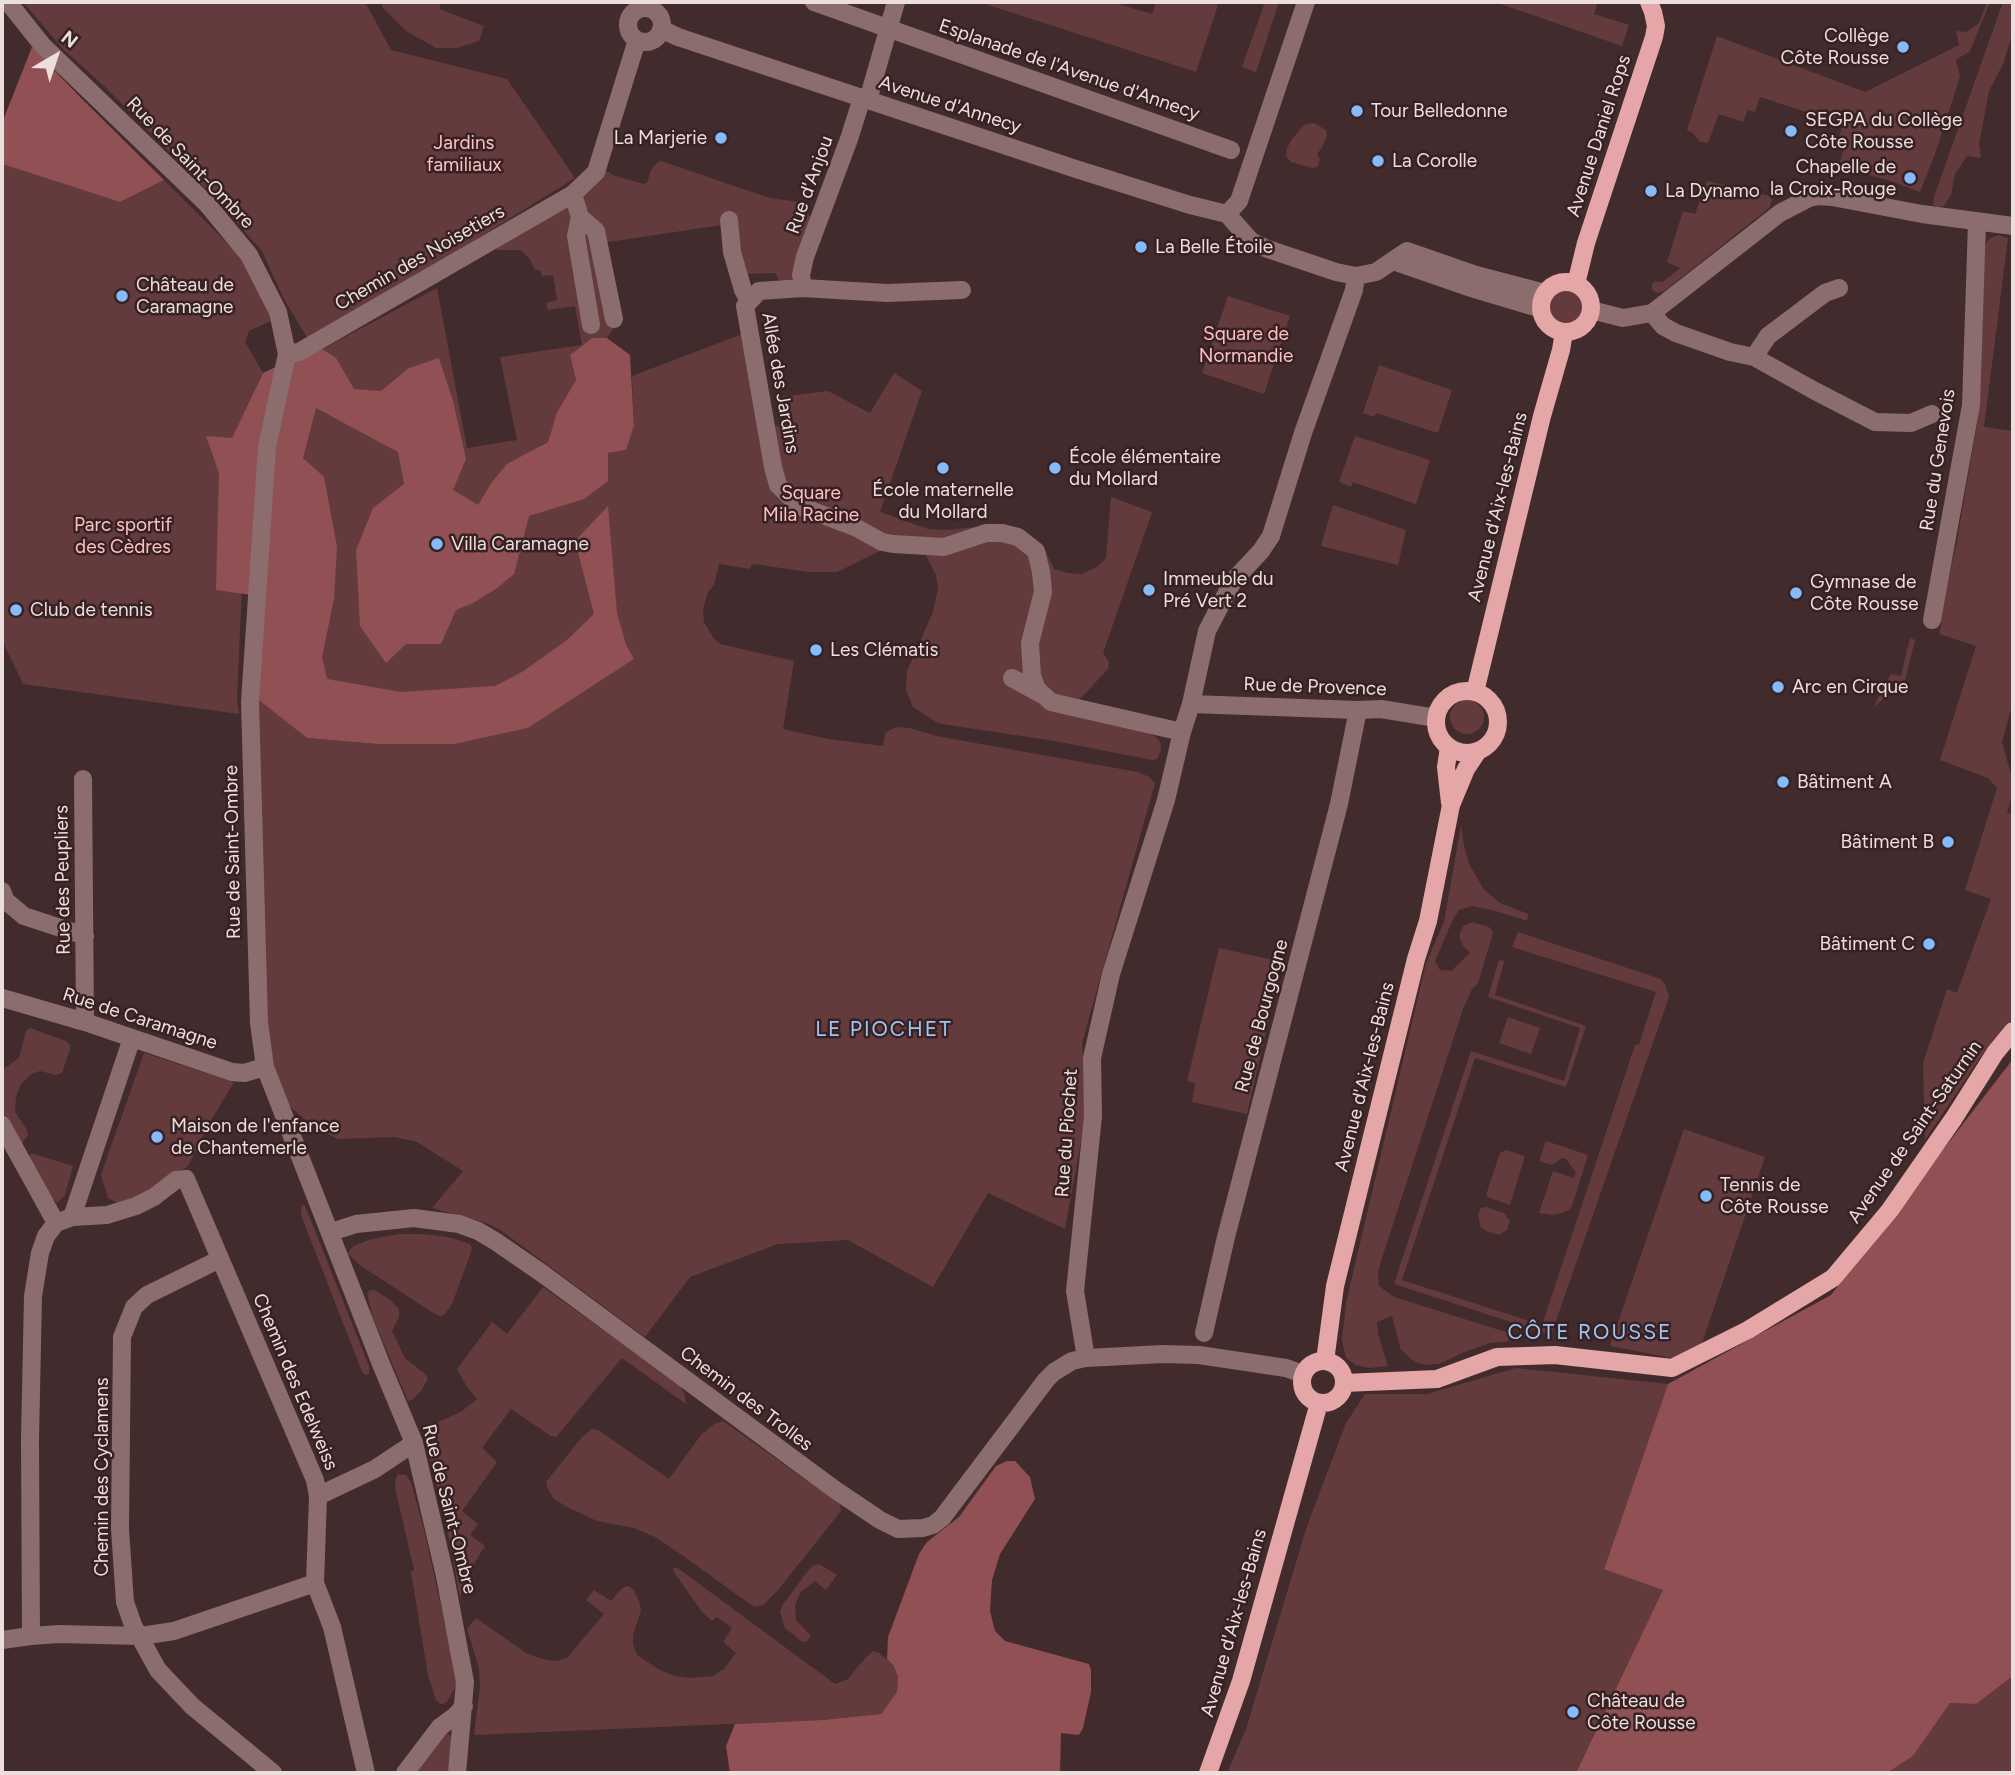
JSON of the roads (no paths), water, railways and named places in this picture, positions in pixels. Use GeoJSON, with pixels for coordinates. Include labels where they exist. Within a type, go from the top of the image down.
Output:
{"type":"FeatureCollection","features":[{"type":"Feature","properties":{"kind":"main road","name":"Avenue Daniel Rops"},"geometry":{"type":"LineString","coordinates":[[1576,284],[1586,243],[1654,37],[1656,26],[1649,2]]}},
{"type":"Feature","properties":{"kind":"main road"},"geometry":{"type":"LineString","coordinates":[[1567,282],[1576,284],[1588,295],[1591,310],[1578,329],[1564,332],[1554,329],[1543,317],[1543,301],[1551,286],[1567,282]]}},
{"type":"Feature","properties":{"kind":"main road","name":"Avenue d'Aix-les-Bains"},"geometry":{"type":"LineString","coordinates":[[1325,1361],[1335,1286],[1428,920],[1451,805],[1466,769],[1478,751],[1487,746],[1497,728],[1494,709],[1489,701],[1475,692],[1564,332]]}},
{"type":"Feature","properties":{"kind":"main road"},"geometry":{"type":"LineString","coordinates":[[1436,718],[1443,702],[1451,695],[1475,692]]}},
{"type":"Feature","properties":{"kind":"main road","name":"Avenue d'Aix-les-Bains"},"geometry":{"type":"LineString","coordinates":[[1436,718],[1437,731],[1449,747],[1446,766],[1451,805]]}},
{"type":"Feature","properties":{"kind":"main road"},"geometry":{"type":"LineString","coordinates":[[1449,747],[1458,752],[1478,751]]}},
{"type":"Feature","properties":{"kind":"main road","name":"Avenue de Saint-Saturnin"},"geometry":{"type":"LineString","coordinates":[[1344,1383],[1437,1379],[1497,1357],[1555,1355],[1672,1368],[1748,1330],[1833,1278],[1890,1210],[1995,1053],[2013,1031]]}},
{"type":"Feature","properties":{"kind":"main road"},"geometry":{"type":"LineString","coordinates":[[1325,1361],[1336,1365],[1344,1383],[1334,1401],[1319,1403],[1307,1397],[1301,1384],[1309,1365],[1325,1361]]}},
{"type":"Feature","properties":{"kind":"main road","name":"Avenue d'Aix-les-Bains"},"geometry":{"type":"LineString","coordinates":[[1208,1773],[1241,1681],[1319,1403]]}},
{"type":"Feature","properties":{"kind":"street","name":"Rue de Saint-Ombre"},"geometry":{"type":"LineString","coordinates":[[8,2],[43,46],[207,204],[249,255],[278,312],[287,354],[267,447],[250,702],[259,1023],[265,1068],[414,1443],[465,1682],[457,1773]]}},
{"type":"Feature","properties":{"kind":"street","name":"Esplanade de l'Avenue d'Annecy"},"geometry":{"type":"LineString","coordinates":[[814,2],[1231,150]]}},
{"type":"Feature","properties":{"kind":"street","name":"Rue d'Anjou"},"geometry":{"type":"LineString","coordinates":[[803,288],[805,257],[865,99],[896,2]]}},
{"type":"Feature","properties":{"kind":"street"},"geometry":{"type":"LineString","coordinates":[[1306,2],[1239,201],[1227,215],[1251,241],[1336,272],[1356,276],[1376,272],[1393,261],[1474,289],[1543,301]]}},
{"type":"Feature","properties":{"kind":"street"},"geometry":{"type":"LineString","coordinates":[[645,5],[658,15],[661,29],[652,41],[642,42],[630,33],[628,22],[634,12],[645,5]]}},
{"type":"Feature","properties":{"kind":"street","name":"Avenue d'Annecy"},"geometry":{"type":"LineString","coordinates":[[661,29],[678,37],[1076,169],[1227,215]]}},
{"type":"Feature","properties":{"kind":"street","name":"Chemin des Noisetiers"},"geometry":{"type":"LineString","coordinates":[[287,354],[299,352],[573,194],[596,172],[638,40]]}},
{"type":"Feature","properties":{"kind":"street"},"geometry":{"type":"LineString","coordinates":[[573,194],[580,217],[576,236],[591,325]]}},
{"type":"Feature","properties":{"kind":"street"},"geometry":{"type":"LineString","coordinates":[[1591,310],[1623,318],[1653,313],[1780,213],[1809,198],[1819,196],[2013,226]]}},
{"type":"Feature","properties":{"kind":"street"},"geometry":{"type":"LineString","coordinates":[[580,217],[596,232],[614,319]]}},
{"type":"Feature","properties":{"kind":"street","name":"Allée des Jardins"},"geometry":{"type":"LineString","coordinates":[[729,220],[732,252],[749,301]]}},
{"type":"Feature","properties":{"kind":"street","name":"Rue du Genevois"},"geometry":{"type":"LineString","coordinates":[[1932,620],[1971,405],[1977,222]]}},
{"type":"Feature","properties":{"kind":"street","name":"Rue du Piochet"},"geometry":{"type":"LineString","coordinates":[[1086,1358],[1075,1291],[1093,1116],[1092,1058],[1111,974],[1166,800],[1207,631],[1233,581],[1271,536],[1303,433],[1354,290],[1356,276]]}},
{"type":"Feature","properties":{"kind":"street","name":"Allée des Jardins"},"geometry":{"type":"LineString","coordinates":[[962,290],[887,293],[803,288],[759,291],[745,306],[773,467],[778,485],[799,506],[855,527],[883,542],[944,547],[986,534],[1002,533],[1018,537],[1036,551],[1043,592],[1030,643],[1032,676],[1041,694]]}},
{"type":"Feature","properties":{"kind":"street"},"geometry":{"type":"LineString","coordinates":[[1754,357],[1769,335],[1825,293],[1839,288]]}},
{"type":"Feature","properties":{"kind":"street"},"geometry":{"type":"LineString","coordinates":[[1653,313],[1663,326],[1676,333],[1730,352],[1754,357],[1875,422],[1911,423],[1932,414]]}},
{"type":"Feature","properties":{"kind":"street"},"geometry":{"type":"LineString","coordinates":[[1012,678],[1051,702],[1182,732]]}},
{"type":"Feature","properties":{"kind":"street","name":"Rue de Provence"},"geometry":{"type":"LineString","coordinates":[[1191,704],[1381,709],[1436,718]]}},
{"type":"Feature","properties":{"kind":"street","name":"Rue de Bourgogne"},"geometry":{"type":"LineString","coordinates":[[1204,1333],[1226,1237],[1339,804],[1358,710]]}},
{"type":"Feature","properties":{"kind":"street","name":"Rue des Peupliers"},"geometry":{"type":"LineString","coordinates":[[83,779],[85,1022]]}},
{"type":"Feature","properties":{"kind":"street"},"geometry":{"type":"LineString","coordinates":[[2,891],[6,901],[24,916],[85,936]]}},
{"type":"Feature","properties":{"kind":"street","name":"Rue de Caramagne"},"geometry":{"type":"LineString","coordinates":[[2,998],[85,1022],[232,1072],[244,1073],[265,1068]]}},
{"type":"Feature","properties":{"kind":"street"},"geometry":{"type":"LineString","coordinates":[[31,1636],[30,1440],[33,1296],[40,1253],[46,1236],[64,1220],[132,1038]]}},
{"type":"Feature","properties":{"kind":"street"},"geometry":{"type":"LineString","coordinates":[[2,1125],[64,1220]]}},
{"type":"Feature","properties":{"kind":"street","name":"Chemin des Edelweiss"},"geometry":{"type":"LineString","coordinates":[[64,1220],[107,1215],[136,1206],[154,1197],[176,1180],[186,1179],[315,1480],[318,1496],[315,1583],[332,1627],[366,1773]]}},
{"type":"Feature","properties":{"kind":"street","name":"Chemin des Trolles"},"geometry":{"type":"LineString","coordinates":[[331,1232],[356,1224],[414,1218],[459,1224],[478,1231],[543,1274],[834,1489],[898,1529],[923,1528],[942,1518],[1046,1380],[1072,1361],[1086,1358]]}},
{"type":"Feature","properties":{"kind":"street","name":"Chemin des Cyclamens"},"geometry":{"type":"LineString","coordinates":[[220,1259],[147,1295],[134,1307],[122,1337],[120,1529],[125,1602],[133,1625],[158,1670],[192,1706],[273,1773]]}},
{"type":"Feature","properties":{"kind":"street"},"geometry":{"type":"LineString","coordinates":[[1086,1358],[1199,1355],[1261,1364],[1303,1374]]}},
{"type":"Feature","properties":{"kind":"street"},"geometry":{"type":"LineString","coordinates":[[318,1496],[375,1469],[414,1443]]}},
{"type":"Feature","properties":{"kind":"street"},"geometry":{"type":"LineString","coordinates":[[2,1640],[59,1634],[141,1636],[174,1631],[315,1583]]}},
{"type":"Feature","properties":{"kind":"street"},"geometry":{"type":"LineString","coordinates":[[405,1773],[440,1727],[464,1706]]}},
{"type":"Feature","properties":{"kind":"place","name":"Collège Côte Rousse"},"geometry":{"type":"Point","coordinates":[1903,47]}},
{"type":"Feature","properties":{"kind":"place","name":"Tour Belledonne"},"geometry":{"type":"Point","coordinates":[1357,111]}},
{"type":"Feature","properties":{"kind":"place","name":"SEGPA du Collège Côte Rousse"},"geometry":{"type":"Point","coordinates":[1791,131]}},
{"type":"Feature","properties":{"kind":"place","name":"La Marjerie"},"geometry":{"type":"Point","coordinates":[721,138]}},
{"type":"Feature","properties":{"kind":"place","name":"La Corolle"},"geometry":{"type":"Point","coordinates":[1378,161]}},
{"type":"Feature","properties":{"kind":"place","name":"Chapelle de la Croix-Rouge"},"geometry":{"type":"Point","coordinates":[1910,178]}},
{"type":"Feature","properties":{"kind":"place","name":"La Dynamo"},"geometry":{"type":"Point","coordinates":[1651,191]}},
{"type":"Feature","properties":{"kind":"place","name":"La Belle Étoile"},"geometry":{"type":"Point","coordinates":[1141,247]}},
{"type":"Feature","properties":{"kind":"place","name":"Château de Caramagne"},"geometry":{"type":"Point","coordinates":[122,296]}},
{"type":"Feature","properties":{"kind":"place","name":"École maternelle du Mollard"},"geometry":{"type":"Point","coordinates":[943,468]}},
{"type":"Feature","properties":{"kind":"place","name":"École élémentaire du Mollard"},"geometry":{"type":"Point","coordinates":[1055,468]}},
{"type":"Feature","properties":{"kind":"place","name":"Villa Caramagne"},"geometry":{"type":"Point","coordinates":[437,544]}},
{"type":"Feature","properties":{"kind":"place","name":"Immeuble du Pré Vert 2"},"geometry":{"type":"Point","coordinates":[1149,590]}},
{"type":"Feature","properties":{"kind":"place","name":"Gymnase de Côte Rousse"},"geometry":{"type":"Point","coordinates":[1796,593]}},
{"type":"Feature","properties":{"kind":"place","name":"Club de tennis"},"geometry":{"type":"Point","coordinates":[16,610]}},
{"type":"Feature","properties":{"kind":"place","name":"Les Clématis"},"geometry":{"type":"Point","coordinates":[816,650]}},
{"type":"Feature","properties":{"kind":"place","name":"Arc en Cirque"},"geometry":{"type":"Point","coordinates":[1778,687]}},
{"type":"Feature","properties":{"kind":"place","name":"Bâtiment A"},"geometry":{"type":"Point","coordinates":[1783,782]}},
{"type":"Feature","properties":{"kind":"place","name":"Bâtiment B"},"geometry":{"type":"Point","coordinates":[1948,842]}},
{"type":"Feature","properties":{"kind":"place","name":"Bâtiment C"},"geometry":{"type":"Point","coordinates":[1929,944]}},
{"type":"Feature","properties":{"kind":"place","name":"Maison de l'enfance de Chantemerle"},"geometry":{"type":"Point","coordinates":[157,1137]}},
{"type":"Feature","properties":{"kind":"place","name":"Tennis de Côte Rousse"},"geometry":{"type":"Point","coordinates":[1706,1196]}},
{"type":"Feature","properties":{"kind":"place","name":"Château de Côte Rousse"},"geometry":{"type":"Point","coordinates":[1573,1712]}},
{"type":"Feature","properties":{"kind":"district","name":"LE PIOCHET"},"geometry":{"type":"Point","coordinates":[884,1030]}},
{"type":"Feature","properties":{"kind":"district","name":"CÔTE ROUSSE"},"geometry":{"type":"Point","coordinates":[1590,1333]}},
{"type":"Feature","properties":{"kind":"park label","name":"Jardins familiaux"},"geometry":{"type":"Point","coordinates":[464,154]}},
{"type":"Feature","properties":{"kind":"park label","name":"Square de Normandie"},"geometry":{"type":"Point","coordinates":[1246,345]}},
{"type":"Feature","properties":{"kind":"park label","name":"Square Mila Racine"},"geometry":{"type":"Point","coordinates":[811,504]}},
{"type":"Feature","properties":{"kind":"park label","name":"Parc sportif des Cèdres"},"geometry":{"type":"Point","coordinates":[123,536]}}]}
